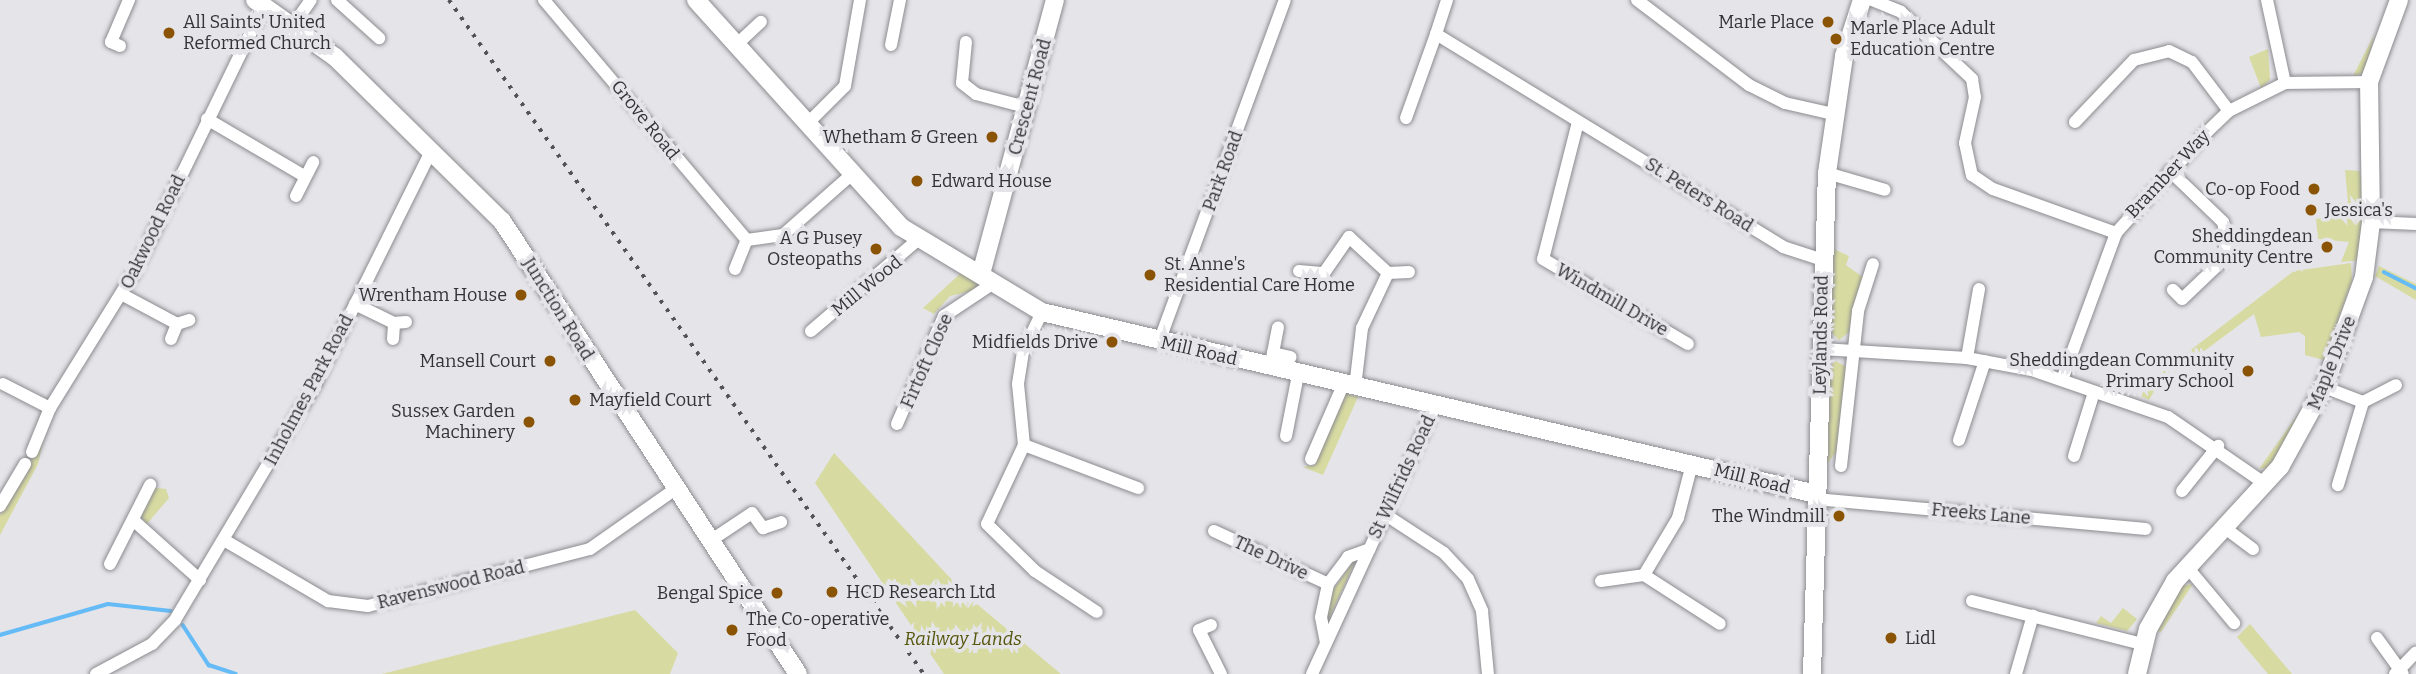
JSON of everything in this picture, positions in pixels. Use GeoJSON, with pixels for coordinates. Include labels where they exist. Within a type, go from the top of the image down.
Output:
{"type":"FeatureCollection","features":[{"type":"Feature","properties":{"kind":"street"},"geometry":{"type":"LineString","coordinates":[[120,46],[111,42],[129,0]]}},
{"type":"Feature","properties":{"kind":"street"},"geometry":{"type":"LineString","coordinates":[[295,24],[311,0]]}},
{"type":"Feature","properties":{"kind":"street"},"geometry":{"type":"LineString","coordinates":[[337,0],[379,38]]}},
{"type":"Feature","properties":{"kind":"street","name":"Grove Road"},"geometry":{"type":"LineString","coordinates":[[544,0],[747,240]]}},
{"type":"Feature","properties":{"kind":"street","name":"Mill Road"},"geometry":{"type":"LineString","coordinates":[[696,0],[851,175],[901,227],[1042,312],[1159,342],[1272,360],[1298,375],[1692,464],[1816,497]]}},
{"type":"Feature","properties":{"kind":"street"},"geometry":{"type":"LineString","coordinates":[[807,124],[845,86],[860,0]]}},
{"type":"Feature","properties":{"kind":"street","name":"Crescent Road"},"geometry":{"type":"LineString","coordinates":[[988,278],[1027,107],[1055,0]]}},
{"type":"Feature","properties":{"kind":"street","name":"Park Road"},"geometry":{"type":"LineString","coordinates":[[1159,342],[1285,0]]}},
{"type":"Feature","properties":{"kind":"street"},"geometry":{"type":"LineString","coordinates":[[1406,118],[1447,0]]}},
{"type":"Feature","properties":{"kind":"street"},"geometry":{"type":"LineString","coordinates":[[1637,0],[1749,85],[1785,103],[1833,114]]}},
{"type":"Feature","properties":{"kind":"street","name":"Leylands Road"},"geometry":{"type":"LineString","coordinates":[[1812,674],[1827,173],[1833,114],[1862,0]]}},
{"type":"Feature","properties":{"kind":"street"},"geometry":{"type":"LineString","coordinates":[[1872,0],[1900,12],[1972,79],[1975,96],[1965,142],[1972,175],[1993,189],[2116,233]]}},
{"type":"Feature","properties":{"kind":"street"},"geometry":{"type":"LineString","coordinates":[[2267,0],[2285,83]]}},
{"type":"Feature","properties":{"kind":"street","name":"Maple Drive"},"geometry":{"type":"LineString","coordinates":[[2137,674],[2142,644],[2188,568],[2225,528],[2261,481],[2280,467],[2324,387],[2356,303],[2371,222],[2369,82],[2399,0]]}},
{"type":"Feature","properties":{"kind":"street"},"geometry":{"type":"LineString","coordinates":[[891,45],[895,1]]}},
{"type":"Feature","properties":{"kind":"street","name":"Junction Road"},"geometry":{"type":"LineString","coordinates":[[260,3],[295,24],[508,230],[674,490],[798,674]]}},
{"type":"Feature","properties":{"kind":"street","name":"Oakwood Road"},"geometry":{"type":"LineString","coordinates":[[32,452],[50,408],[122,295],[260,3]]}},
{"type":"Feature","properties":{"kind":"street"},"geometry":{"type":"LineString","coordinates":[[736,45],[761,22]]}},
{"type":"Feature","properties":{"kind":"street","name":"St. Peters Road"},"geometry":{"type":"LineString","coordinates":[[1436,34],[1792,253],[1823,260]]}},
{"type":"Feature","properties":{"kind":"street"},"geometry":{"type":"LineString","coordinates":[[965,42],[962,83],[976,94],[1027,107]]}},
{"type":"Feature","properties":{"kind":"street"},"geometry":{"type":"LineString","coordinates":[[2075,122],[2134,60],[2169,51],[2192,62],[2229,111]]}},
{"type":"Feature","properties":{"kind":"street","name":"Bramber Way"},"geometry":{"type":"LineString","coordinates":[[2062,380],[2116,233],[2170,171],[2229,111],[2285,83],[2369,82]]}},
{"type":"Feature","properties":{"kind":"street"},"geometry":{"type":"LineString","coordinates":[[207,119],[304,176]]}},
{"type":"Feature","properties":{"kind":"street","name":"Windmill Drive"},"geometry":{"type":"LineString","coordinates":[[1578,122],[1562,169],[1543,259],[1688,344]]}},
{"type":"Feature","properties":{"kind":"street","name":"Inholmes Park Road"},"geometry":{"type":"LineString","coordinates":[[96,674],[152,644],[175,621],[315,386],[430,153]]}},
{"type":"Feature","properties":{"kind":"street"},"geometry":{"type":"LineString","coordinates":[[296,196],[313,162]]}},
{"type":"Feature","properties":{"kind":"street"},"geometry":{"type":"LineString","coordinates":[[2170,171],[2222,222],[2227,241],[2220,263],[2182,299],[2173,290]]}},
{"type":"Feature","properties":{"kind":"street"},"geometry":{"type":"LineString","coordinates":[[1827,173],[1885,190]]}},
{"type":"Feature","properties":{"kind":"street"},"geometry":{"type":"LineString","coordinates":[[735,269],[747,240],[783,235],[851,175]]}},
{"type":"Feature","properties":{"kind":"street"},"geometry":{"type":"LineString","coordinates":[[2371,222],[2416,224]]}},
{"type":"Feature","properties":{"kind":"street"},"geometry":{"type":"LineString","coordinates":[[1299,271],[1324,273],[1350,232],[1388,273],[1409,272]]}},
{"type":"Feature","properties":{"kind":"street","name":"Mill Wood"},"geometry":{"type":"LineString","coordinates":[[811,331],[920,238]]}},
{"type":"Feature","properties":{"kind":"street"},"geometry":{"type":"LineString","coordinates":[[1841,466],[1856,352],[1858,311],[1873,264]]}},
{"type":"Feature","properties":{"kind":"street"},"geometry":{"type":"LineString","coordinates":[[1311,459],[1349,386],[1362,328],[1388,273]]}},
{"type":"Feature","properties":{"kind":"street","name":"Firtoft Close"},"geometry":{"type":"LineString","coordinates":[[897,424],[944,316],[988,278]]}},
{"type":"Feature","properties":{"kind":"street"},"geometry":{"type":"LineString","coordinates":[[1967,358],[1979,289]]}},
{"type":"Feature","properties":{"kind":"street"},"geometry":{"type":"LineString","coordinates":[[122,295],[183,322],[171,339]]}},
{"type":"Feature","properties":{"kind":"street"},"geometry":{"type":"LineString","coordinates":[[355,304],[400,322],[393,339]]}},
{"type":"Feature","properties":{"kind":"street"},"geometry":{"type":"LineString","coordinates":[[1042,312],[1023,352],[1018,384],[1024,445],[989,511],[988,528],[1035,571],[1097,612]]}},
{"type":"Feature","properties":{"kind":"street"},"geometry":{"type":"LineString","coordinates":[[1278,327],[1272,360],[1291,357]]}},
{"type":"Feature","properties":{"kind":"street"},"geometry":{"type":"LineString","coordinates":[[1822,349],[1967,358],[2062,380],[2168,417],[2218,446],[2261,481]]}},
{"type":"Feature","properties":{"kind":"street"},"geometry":{"type":"LineString","coordinates":[[1959,440],[1984,361]]}},
{"type":"Feature","properties":{"kind":"street"},"geometry":{"type":"LineString","coordinates":[[10,371],[1,387],[50,408]]}},
{"type":"Feature","properties":{"kind":"street"},"geometry":{"type":"LineString","coordinates":[[1286,436],[1298,375]]}},
{"type":"Feature","properties":{"kind":"street"},"geometry":{"type":"LineString","coordinates":[[2338,485],[2363,402],[2396,385]]}},
{"type":"Feature","properties":{"kind":"street"},"geometry":{"type":"LineString","coordinates":[[2324,387],[2363,402]]}},
{"type":"Feature","properties":{"kind":"street"},"geometry":{"type":"LineString","coordinates":[[2074,456],[2094,392]]}},
{"type":"Feature","properties":{"kind":"street","name":"St Wilfrids Road"},"geometry":{"type":"LineString","coordinates":[[1311,674],[1435,406]]}},
{"type":"Feature","properties":{"kind":"street"},"geometry":{"type":"LineString","coordinates":[[1024,445],[1138,488]]}},
{"type":"Feature","properties":{"kind":"street"},"geometry":{"type":"LineString","coordinates":[[2182,491],[2218,446]]}},
{"type":"Feature","properties":{"kind":"street"},"geometry":{"type":"LineString","coordinates":[[0,506],[25,464]]}},
{"type":"Feature","properties":{"kind":"street"},"geometry":{"type":"LineString","coordinates":[[1644,575],[1678,518],[1692,464]]}},
{"type":"Feature","properties":{"kind":"street"},"geometry":{"type":"LineString","coordinates":[[110,564],[150,485]]}},
{"type":"Feature","properties":{"kind":"street","name":"Ravenswood Road"},"geometry":{"type":"LineString","coordinates":[[224,540],[328,601],[368,606],[590,549],[674,490]]}},
{"type":"Feature","properties":{"kind":"street","name":"Freeks Lane"},"geometry":{"type":"LineString","coordinates":[[1816,497],[2146,529]]}},
{"type":"Feature","properties":{"kind":"street"},"geometry":{"type":"LineString","coordinates":[[710,541],[748,509],[763,528],[781,523]]}},
{"type":"Feature","properties":{"kind":"street"},"geometry":{"type":"LineString","coordinates":[[1385,515],[1444,553],[1468,579],[1482,611],[1488,674]]}},
{"type":"Feature","properties":{"kind":"street"},"geometry":{"type":"LineString","coordinates":[[133,520],[200,580]]}},
{"type":"Feature","properties":{"kind":"street"},"geometry":{"type":"LineString","coordinates":[[2225,528],[2253,549]]}},
{"type":"Feature","properties":{"kind":"street","name":"The Drive"},"geometry":{"type":"LineString","coordinates":[[1214,531],[1328,584]]}},
{"type":"Feature","properties":{"kind":"street","name":"St Wilfrids Road"},"geometry":{"type":"LineString","coordinates":[[1325,643],[1321,617],[1328,584],[1348,557],[1370,549]]}},
{"type":"Feature","properties":{"kind":"street"},"geometry":{"type":"LineString","coordinates":[[2188,568],[2234,623]]}},
{"type":"Feature","properties":{"kind":"street"},"geometry":{"type":"LineString","coordinates":[[1601,581],[1644,575],[1720,624]]}},
{"type":"Feature","properties":{"kind":"street"},"geometry":{"type":"LineString","coordinates":[[1972,601],[2142,644]]}},
{"type":"Feature","properties":{"kind":"street"},"geometry":{"type":"LineString","coordinates":[[2016,674],[2033,615]]}},
{"type":"Feature","properties":{"kind":"street"},"geometry":{"type":"LineString","coordinates":[[1211,625],[1199,630],[1221,674]]}},
{"type":"Feature","properties":{"kind":"street"},"geometry":{"type":"LineString","coordinates":[[2377,638],[2399,673],[2416,652]]}},
{"type":"Feature","properties":{"kind":"green space"},"geometry":{"type":"Polygon","coordinates":[[[2374,35],[2366,71],[2354,77],[2354,74],[2374,35]]]}},
{"type":"Feature","properties":{"kind":"green space"},"geometry":{"type":"Polygon","coordinates":[[[2268,49],[2270,80],[2261,88],[2249,57],[2268,49]]]}},
{"type":"Feature","properties":{"kind":"green space"},"geometry":{"type":"Polygon","coordinates":[[[2345,170],[2359,171],[2363,181],[2363,260],[2341,262],[2349,242],[2318,239],[2316,219],[2326,218],[2324,205],[2348,202],[2345,170]]]}},
{"type":"Feature","properties":{"kind":"green space"},"geometry":{"type":"Polygon","coordinates":[[[1831,248],[1849,256],[1846,265],[1864,278],[1849,332],[1839,340],[1830,331],[1831,248]]]}},
{"type":"Feature","properties":{"kind":"green space"},"geometry":{"type":"Polygon","coordinates":[[[2351,263],[2352,281],[2324,360],[2305,355],[2305,336],[2299,332],[2261,337],[2254,314],[2157,386],[2149,400],[2141,396],[2149,382],[2294,271],[2351,263]]]}},
{"type":"Feature","properties":{"kind":"green space"},"geometry":{"type":"Polygon","coordinates":[[[2379,266],[2416,284],[2416,300],[2375,276],[2379,266]]]}},
{"type":"Feature","properties":{"kind":"green space"},"geometry":{"type":"Polygon","coordinates":[[[963,271],[981,289],[950,296],[934,314],[923,308],[963,271]]]}},
{"type":"Feature","properties":{"kind":"green space"},"geometry":{"type":"Polygon","coordinates":[[[1836,361],[1848,368],[1837,451],[1827,464],[1829,367],[1836,361]]]}},
{"type":"Feature","properties":{"kind":"green space"},"geometry":{"type":"Polygon","coordinates":[[[2327,373],[2274,467],[2259,469],[2327,373]]]}},
{"type":"Feature","properties":{"kind":"green space"},"geometry":{"type":"Polygon","coordinates":[[[1344,393],[1358,397],[1323,475],[1303,467],[1315,465],[1344,393]]]}},
{"type":"Feature","properties":{"kind":"green space"},"geometry":{"type":"Polygon","coordinates":[[[44,438],[38,464],[0,535],[0,515],[44,438]]]}},
{"type":"Feature","properties":{"kind":"green space","name":"Railway Lands"},"geometry":{"type":"Polygon","coordinates":[[[834,453],[966,595],[1061,674],[944,674],[815,483],[834,453]]]}},
{"type":"Feature","properties":{"kind":"green space"},"geometry":{"type":"Polygon","coordinates":[[[155,488],[166,489],[169,498],[146,525],[140,514],[155,488]]]}},
{"type":"Feature","properties":{"kind":"green space"},"geometry":{"type":"Polygon","coordinates":[[[1358,555],[1325,627],[1329,596],[1358,555]]]}},
{"type":"Feature","properties":{"kind":"green space"},"geometry":{"type":"Polygon","coordinates":[[[2193,584],[2161,632],[2154,629],[2178,586],[2193,584]]]}},
{"type":"Feature","properties":{"kind":"green space"},"geometry":{"type":"Polygon","coordinates":[[[2123,608],[2137,619],[2127,631],[2096,623],[2101,616],[2111,623],[2123,608]]]}},
{"type":"Feature","properties":{"kind":"green space"},"geometry":{"type":"Polygon","coordinates":[[[635,610],[678,653],[670,674],[382,674],[635,610]]]}},
{"type":"Feature","properties":{"kind":"green space"},"geometry":{"type":"Polygon","coordinates":[[[2250,624],[2292,674],[2268,674],[2237,637],[2250,624]]]}},
{"type":"Feature","properties":{"kind":"waterway"},"geometry":{"type":"LineString","coordinates":[[2384,272],[2416,288]]}},
{"type":"Feature","properties":{"kind":"waterway"},"geometry":{"type":"LineString","coordinates":[[0,635],[108,604],[171,611]]}},
{"type":"Feature","properties":{"kind":"waterway"},"geometry":{"type":"LineString","coordinates":[[183,625],[209,665],[236,674]]}},
{"type":"Feature","properties":{"kind":"railway"},"geometry":{"type":"LineString","coordinates":[[449,0],[924,674]]}},
{"type":"Feature","properties":{"kind":"place","name":"Marle Place"},"geometry":{"type":"Point","coordinates":[1828,22]}},
{"type":"Feature","properties":{"kind":"place","name":"All Saints' United Reformed Church"},"geometry":{"type":"Point","coordinates":[169,33]}},
{"type":"Feature","properties":{"kind":"place","name":"Marle Place Adult Education Centre"},"geometry":{"type":"Point","coordinates":[1836,39]}},
{"type":"Feature","properties":{"kind":"place","name":"Whetham & Green"},"geometry":{"type":"Point","coordinates":[992,137]}},
{"type":"Feature","properties":{"kind":"place","name":"Edward House"},"geometry":{"type":"Point","coordinates":[917,181]}},
{"type":"Feature","properties":{"kind":"place","name":"Co-op Food"},"geometry":{"type":"Point","coordinates":[2314,189]}},
{"type":"Feature","properties":{"kind":"place","name":"Jessica's"},"geometry":{"type":"Point","coordinates":[2311,210]}},
{"type":"Feature","properties":{"kind":"place","name":"Sheddingdean Community Centre"},"geometry":{"type":"Point","coordinates":[2327,247]}},
{"type":"Feature","properties":{"kind":"place","name":"A G Pusey Osteopaths"},"geometry":{"type":"Point","coordinates":[876,249]}},
{"type":"Feature","properties":{"kind":"place","name":"St. Anne's Residential Care Home"},"geometry":{"type":"Point","coordinates":[1150,275]}},
{"type":"Feature","properties":{"kind":"place","name":"Wrentham House"},"geometry":{"type":"Point","coordinates":[521,295]}},
{"type":"Feature","properties":{"kind":"place","name":"Midfields Drive"},"geometry":{"type":"Point","coordinates":[1112,342]}},
{"type":"Feature","properties":{"kind":"place","name":"Mansell Court"},"geometry":{"type":"Point","coordinates":[550,361]}},
{"type":"Feature","properties":{"kind":"place","name":"Sheddingdean Community Primary School"},"geometry":{"type":"Point","coordinates":[2248,371]}},
{"type":"Feature","properties":{"kind":"place","name":"Mayfield Court"},"geometry":{"type":"Point","coordinates":[575,400]}},
{"type":"Feature","properties":{"kind":"place","name":"Sussex Garden Machinery"},"geometry":{"type":"Point","coordinates":[529,422]}},
{"type":"Feature","properties":{"kind":"place","name":"The Windmill"},"geometry":{"type":"Point","coordinates":[1839,516]}},
{"type":"Feature","properties":{"kind":"place","name":"HCD Research Ltd"},"geometry":{"type":"Point","coordinates":[832,592]}},
{"type":"Feature","properties":{"kind":"place","name":"Bengal Spice"},"geometry":{"type":"Point","coordinates":[777,593]}},
{"type":"Feature","properties":{"kind":"place","name":"The Co-operative Food"},"geometry":{"type":"Point","coordinates":[732,630]}},
{"type":"Feature","properties":{"kind":"place","name":"Lidl"},"geometry":{"type":"Point","coordinates":[1891,638]}}]}
